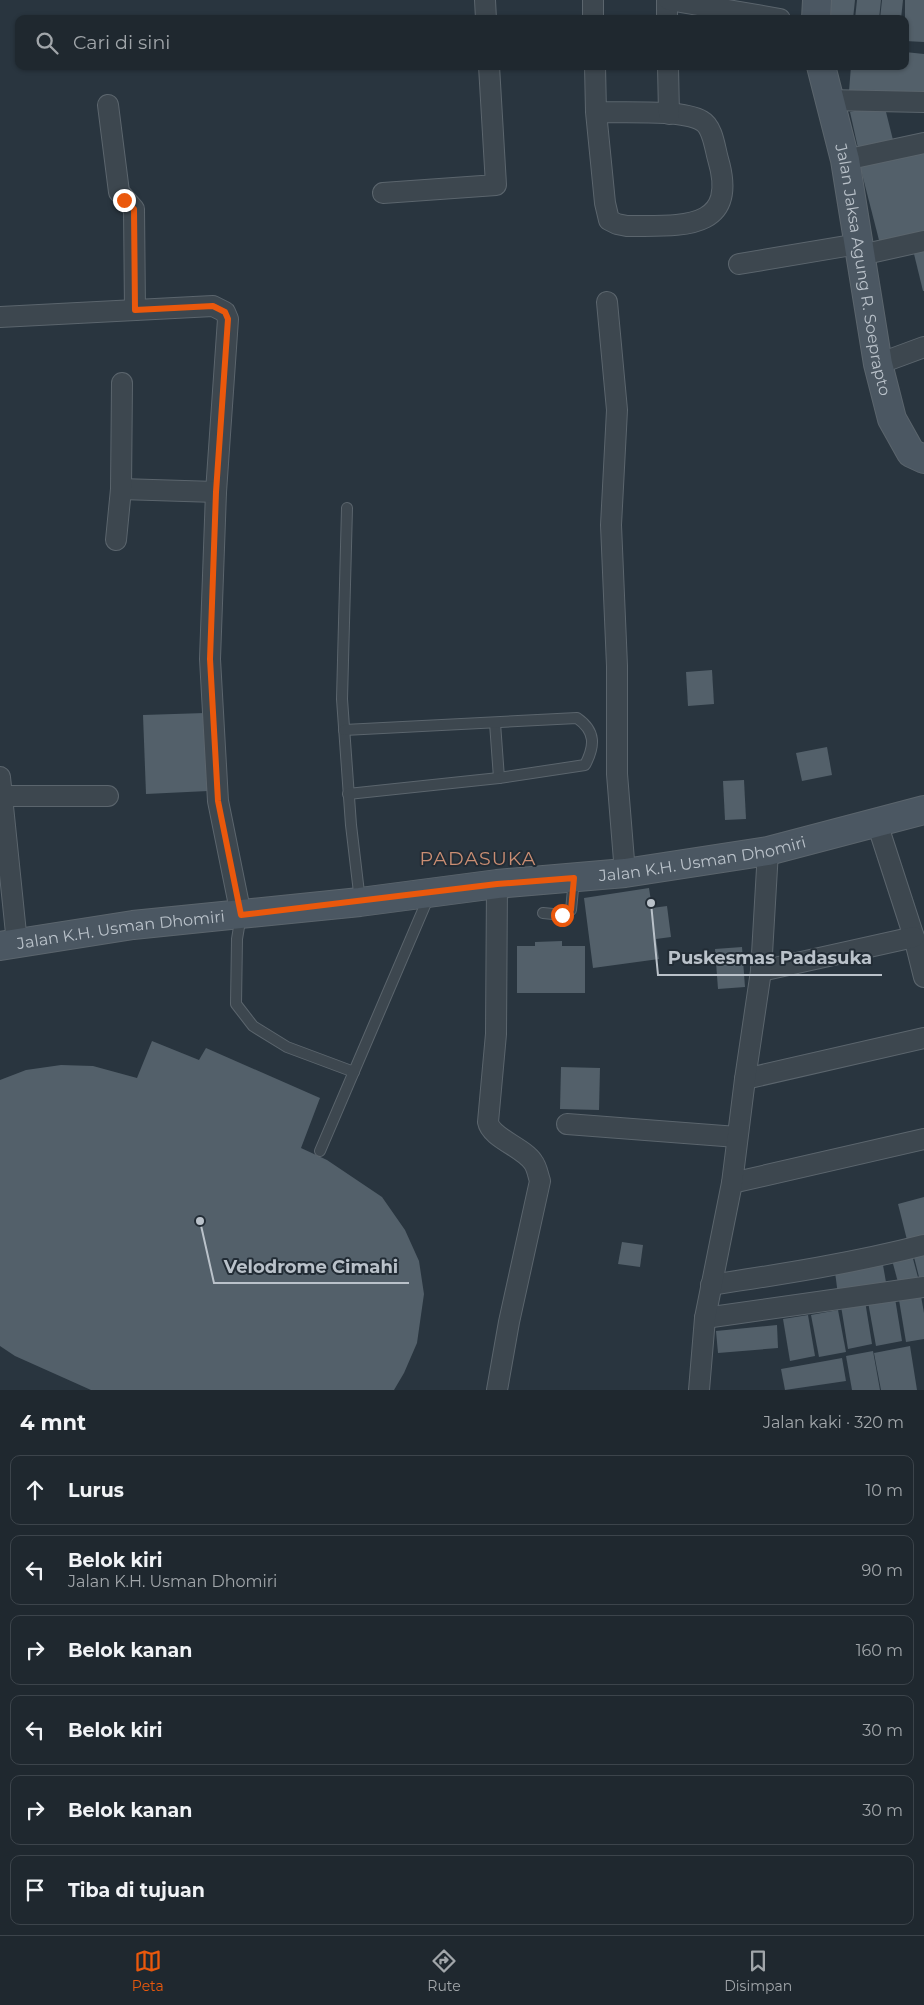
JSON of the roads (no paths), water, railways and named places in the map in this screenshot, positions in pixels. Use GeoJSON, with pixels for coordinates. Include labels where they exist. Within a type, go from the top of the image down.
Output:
{"type":"FeatureCollection","features":[{"type":"Feature","properties":{"kind":"main road"},"geometry":{"type":"LineString","coordinates":[[816,15],[817,0]]}},
{"type":"Feature","properties":{"kind":"main road","name":"Jalan Jaksa Agung R. Soeprapto"},"geometry":{"type":"LineString","coordinates":[[822,70],[828,100],[845,160],[878,364],[892,420],[911,453],[924,459]]}},
{"type":"Feature","properties":{"kind":"main road","name":"Jalan K.H. Usman Dhomiri"},"geometry":{"type":"LineString","coordinates":[[8,945],[133,925],[360,902],[497,884],[625,873],[768,851],[924,810]]}},
{"type":"Feature","properties":{"kind":"street"},"geometry":{"type":"LineString","coordinates":[[485,0],[486,15]]}},
{"type":"Feature","properties":{"kind":"street"},"geometry":{"type":"LineString","coordinates":[[593,0],[593,15]]}},
{"type":"Feature","properties":{"kind":"street"},"geometry":{"type":"LineString","coordinates":[[668,15],[668,0],[756,15]]}},
{"type":"Feature","properties":{"kind":"street"},"geometry":{"type":"LineString","coordinates":[[383,194],[496,184],[489,70]]}},
{"type":"Feature","properties":{"kind":"street"},"geometry":{"type":"LineString","coordinates":[[595,70],[596,112],[606,212],[609,220],[627,226],[692,224],[710,216],[719,204],[720,168],[709,128],[704,122],[669,114],[596,112]]}},
{"type":"Feature","properties":{"kind":"street"},"geometry":{"type":"LineString","coordinates":[[668,70],[669,114]]}},
{"type":"Feature","properties":{"kind":"street"},"geometry":{"type":"LineString","coordinates":[[828,100],[924,102]]}},
{"type":"Feature","properties":{"kind":"street"},"geometry":{"type":"LineString","coordinates":[[108,105],[119,192],[134,209],[135,310]]}},
{"type":"Feature","properties":{"kind":"street"},"geometry":{"type":"LineString","coordinates":[[845,160],[924,142]]}},
{"type":"Feature","properties":{"kind":"street"},"geometry":{"type":"LineString","coordinates":[[739,264],[924,241]]}},
{"type":"Feature","properties":{"kind":"street"},"geometry":{"type":"LineString","coordinates":[[607,302],[617,410],[611,525],[617,666],[617,774],[625,873]]}},
{"type":"Feature","properties":{"kind":"street"},"geometry":{"type":"LineString","coordinates":[[0,318],[213,306],[225,312],[228,319],[216,492],[210,659],[218,801],[241,915]]}},
{"type":"Feature","properties":{"kind":"street"},"geometry":{"type":"LineString","coordinates":[[878,364],[924,347]]}},
{"type":"Feature","properties":{"kind":"street"},"geometry":{"type":"LineString","coordinates":[[116,540],[120,489],[122,383]]}},
{"type":"Feature","properties":{"kind":"street"},"geometry":{"type":"LineString","coordinates":[[120,489],[216,492]]}},
{"type":"Feature","properties":{"kind":"street"},"geometry":{"type":"LineString","coordinates":[[8,945],[0,790],[108,796]]}},
{"type":"Feature","properties":{"kind":"street"},"geometry":{"type":"LineString","coordinates":[[877,823],[914,937],[924,977]]}},
{"type":"Feature","properties":{"kind":"street"},"geometry":{"type":"LineString","coordinates":[[699,1390],[704,1318],[732,1183],[761,971],[768,851]]}},
{"type":"Feature","properties":{"kind":"street"},"geometry":{"type":"LineString","coordinates":[[497,884],[496,1034],[488,1122],[491,1130],[525,1154],[534,1163],[540,1181],[509,1322],[497,1390]]}},
{"type":"Feature","properties":{"kind":"street"},"geometry":{"type":"LineString","coordinates":[[761,971],[914,937]]}},
{"type":"Feature","properties":{"kind":"street"},"geometry":{"type":"LineString","coordinates":[[745,1079],[924,1038]]}},
{"type":"Feature","properties":{"kind":"street"},"geometry":{"type":"LineString","coordinates":[[567,1124],[737,1137]]}},
{"type":"Feature","properties":{"kind":"street"},"geometry":{"type":"LineString","coordinates":[[732,1183],[924,1139]]}},
{"type":"Feature","properties":{"kind":"street"},"geometry":{"type":"LineString","coordinates":[[711,1285],[875,1258],[924,1245]]}},
{"type":"Feature","properties":{"kind":"street"},"geometry":{"type":"LineString","coordinates":[[704,1318],[924,1287]]}},
{"type":"Feature","properties":{"kind":"lane"},"geometry":{"type":"LineString","coordinates":[[347,508],[342,699],[348,794],[360,902]]}},
{"type":"Feature","properties":{"kind":"lane"},"geometry":{"type":"LineString","coordinates":[[344,730],[577,718],[587,725],[593,738],[591,754],[585,765],[499,778],[348,794]]}},
{"type":"Feature","properties":{"kind":"lane"},"geometry":{"type":"LineString","coordinates":[[495,723],[499,778]]}},
{"type":"Feature","properties":{"kind":"lane"},"geometry":{"type":"LineString","coordinates":[[543,913],[562,915],[571,910],[574,878]]}},
{"type":"Feature","properties":{"kind":"lane"},"geometry":{"type":"LineString","coordinates":[[320,1151],[430,892]]}},
{"type":"Feature","properties":{"kind":"lane"},"geometry":{"type":"LineString","coordinates":[[241,915],[237,938],[236,1004],[253,1026],[287,1047],[354,1072]]}},
{"type":"Feature","properties":{"kind":"place","name":"Puskesmas Padasuka"},"geometry":{"type":"Point","coordinates":[651,903]}},
{"type":"Feature","properties":{"kind":"place","name":"Velodrome Cimahi"},"geometry":{"type":"Point","coordinates":[200,1221]}},
{"type":"Feature","properties":{"kind":"district","name":"PADASUKA"},"geometry":{"type":"Point","coordinates":[478,858]}}]}
